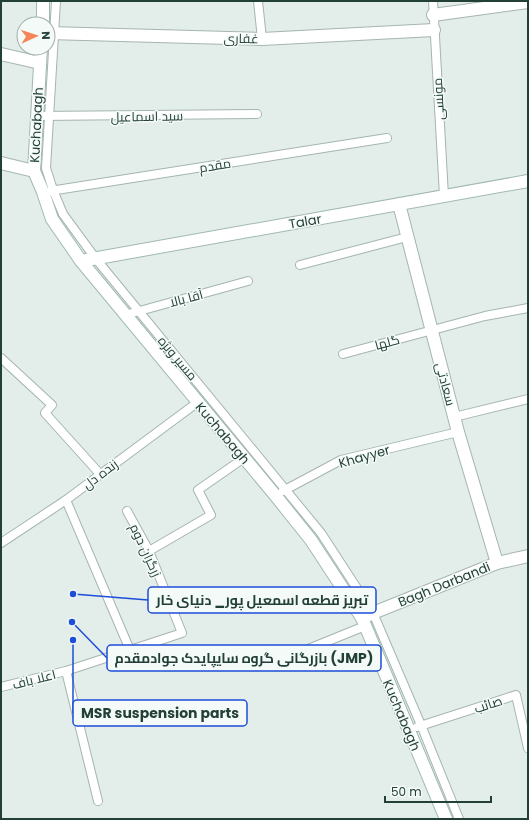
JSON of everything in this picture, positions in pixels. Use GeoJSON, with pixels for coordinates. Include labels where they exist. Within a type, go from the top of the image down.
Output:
{"type":"FeatureCollection","features":[{"type":"Feature","properties":{"kind":"main road"},"geometry":{"type":"LineString","coordinates":[[43,1],[43,16]]}},
{"type":"Feature","properties":{"kind":"main road"},"geometry":{"type":"LineString","coordinates":[[433,15],[528,2]]}},
{"type":"Feature","properties":{"kind":"main road","name":"غفاری"},"geometry":{"type":"LineString","coordinates":[[56,33],[262,39],[434,30]]}},
{"type":"Feature","properties":{"kind":"main road"},"geometry":{"type":"LineString","coordinates":[[1,54],[40,63]]}},
{"type":"Feature","properties":{"kind":"main road","name":"Kuchabagh"},"geometry":{"type":"LineString","coordinates":[[40,56],[34,171],[48,191],[52,219],[81,261],[311,540],[363,622],[446,819]]}},
{"type":"Feature","properties":{"kind":"main road"},"geometry":{"type":"LineString","coordinates":[[1,163],[34,171]]}},
{"type":"Feature","properties":{"kind":"main road","name":"Talar"},"geometry":{"type":"LineString","coordinates":[[81,261],[528,181]]}},
{"type":"Feature","properties":{"kind":"main road","name":"سعادتی"},"geometry":{"type":"LineString","coordinates":[[399,204],[458,432],[497,563]]}},
{"type":"Feature","properties":{"kind":"main road","name":"Bagh Darbandi"},"geometry":{"type":"LineString","coordinates":[[363,622],[373,612],[497,563],[528,556]]}},
{"type":"Feature","properties":{"kind":"lane","name":"مسیر ویژه"},"geometry":{"type":"LineString","coordinates":[[54,16],[56,1]]}},
{"type":"Feature","properties":{"kind":"lane"},"geometry":{"type":"LineString","coordinates":[[258,1],[262,39]]}},
{"type":"Feature","properties":{"kind":"lane","name":"مونسی"},"geometry":{"type":"LineString","coordinates":[[432,1],[444,196]]}},
{"type":"Feature","properties":{"kind":"lane","name":"مسیر ویژه"},"geometry":{"type":"LineString","coordinates":[[51,56],[46,168],[48,191],[96,259],[321,533],[373,612],[459,819]]}},
{"type":"Feature","properties":{"kind":"lane","name":"سید اسماعیل"},"geometry":{"type":"LineString","coordinates":[[37,116],[257,114]]}},
{"type":"Feature","properties":{"kind":"lane","name":"مقدم"},"geometry":{"type":"LineString","coordinates":[[48,191],[387,138]]}},
{"type":"Feature","properties":{"kind":"lane"},"geometry":{"type":"LineString","coordinates":[[300,265],[407,237]]}},
{"type":"Feature","properties":{"kind":"lane","name":"آقا بالا"},"geometry":{"type":"LineString","coordinates":[[125,315],[248,281]]}},
{"type":"Feature","properties":{"kind":"lane"},"geometry":{"type":"LineString","coordinates":[[432,331],[485,316],[528,308]]}},
{"type":"Feature","properties":{"kind":"lane","name":"گلها"},"geometry":{"type":"LineString","coordinates":[[343,354],[432,331]]}},
{"type":"Feature","properties":{"kind":"lane"},"geometry":{"type":"LineString","coordinates":[[1,358],[52,405],[45,413],[100,474]]}},
{"type":"Feature","properties":{"kind":"lane"},"geometry":{"type":"LineString","coordinates":[[454,417],[528,399]]}},
{"type":"Feature","properties":{"kind":"lane","name":"زنده دل"},"geometry":{"type":"LineString","coordinates":[[1,543],[66,500],[198,402]]}},
{"type":"Feature","properties":{"kind":"lane","name":"Khayyer"},"geometry":{"type":"LineString","coordinates":[[275,495],[341,460],[458,432]]}},
{"type":"Feature","properties":{"kind":"lane"},"geometry":{"type":"LineString","coordinates":[[149,551],[211,515],[198,490],[244,458]]}},
{"type":"Feature","properties":{"kind":"lane"},"geometry":{"type":"LineString","coordinates":[[66,500],[130,650]]}},
{"type":"Feature","properties":{"kind":"lane","name":"زرگران دوم"},"geometry":{"type":"LineString","coordinates":[[127,511],[149,551],[182,634]]}},
{"type":"Feature","properties":{"kind":"lane"},"geometry":{"type":"LineString","coordinates":[[291,656],[363,622]]}},
{"type":"Feature","properties":{"kind":"lane","name":"اعلا باف"},"geometry":{"type":"LineString","coordinates":[[1,687],[66,670],[182,634]]}},
{"type":"Feature","properties":{"kind":"lane"},"geometry":{"type":"LineString","coordinates":[[66,670],[98,801]]}},
{"type":"Feature","properties":{"kind":"lane","name":"صائب"},"geometry":{"type":"LineString","coordinates":[[408,730],[516,695],[528,748]]}},
{"type":"Feature","properties":{"kind":"place","name":"تبریز قطعه اسمعیل پور_ دنیای خار"},"geometry":{"type":"Point","coordinates":[73,594]}},
{"type":"Feature","properties":{"kind":"place","name":"بازرگانی گروه سایپایدک جوادمقدم (JMP)"},"geometry":{"type":"Point","coordinates":[72,622]}},
{"type":"Feature","properties":{"kind":"place","name":"MSR suspension parts"},"geometry":{"type":"Point","coordinates":[73,640]}}]}
